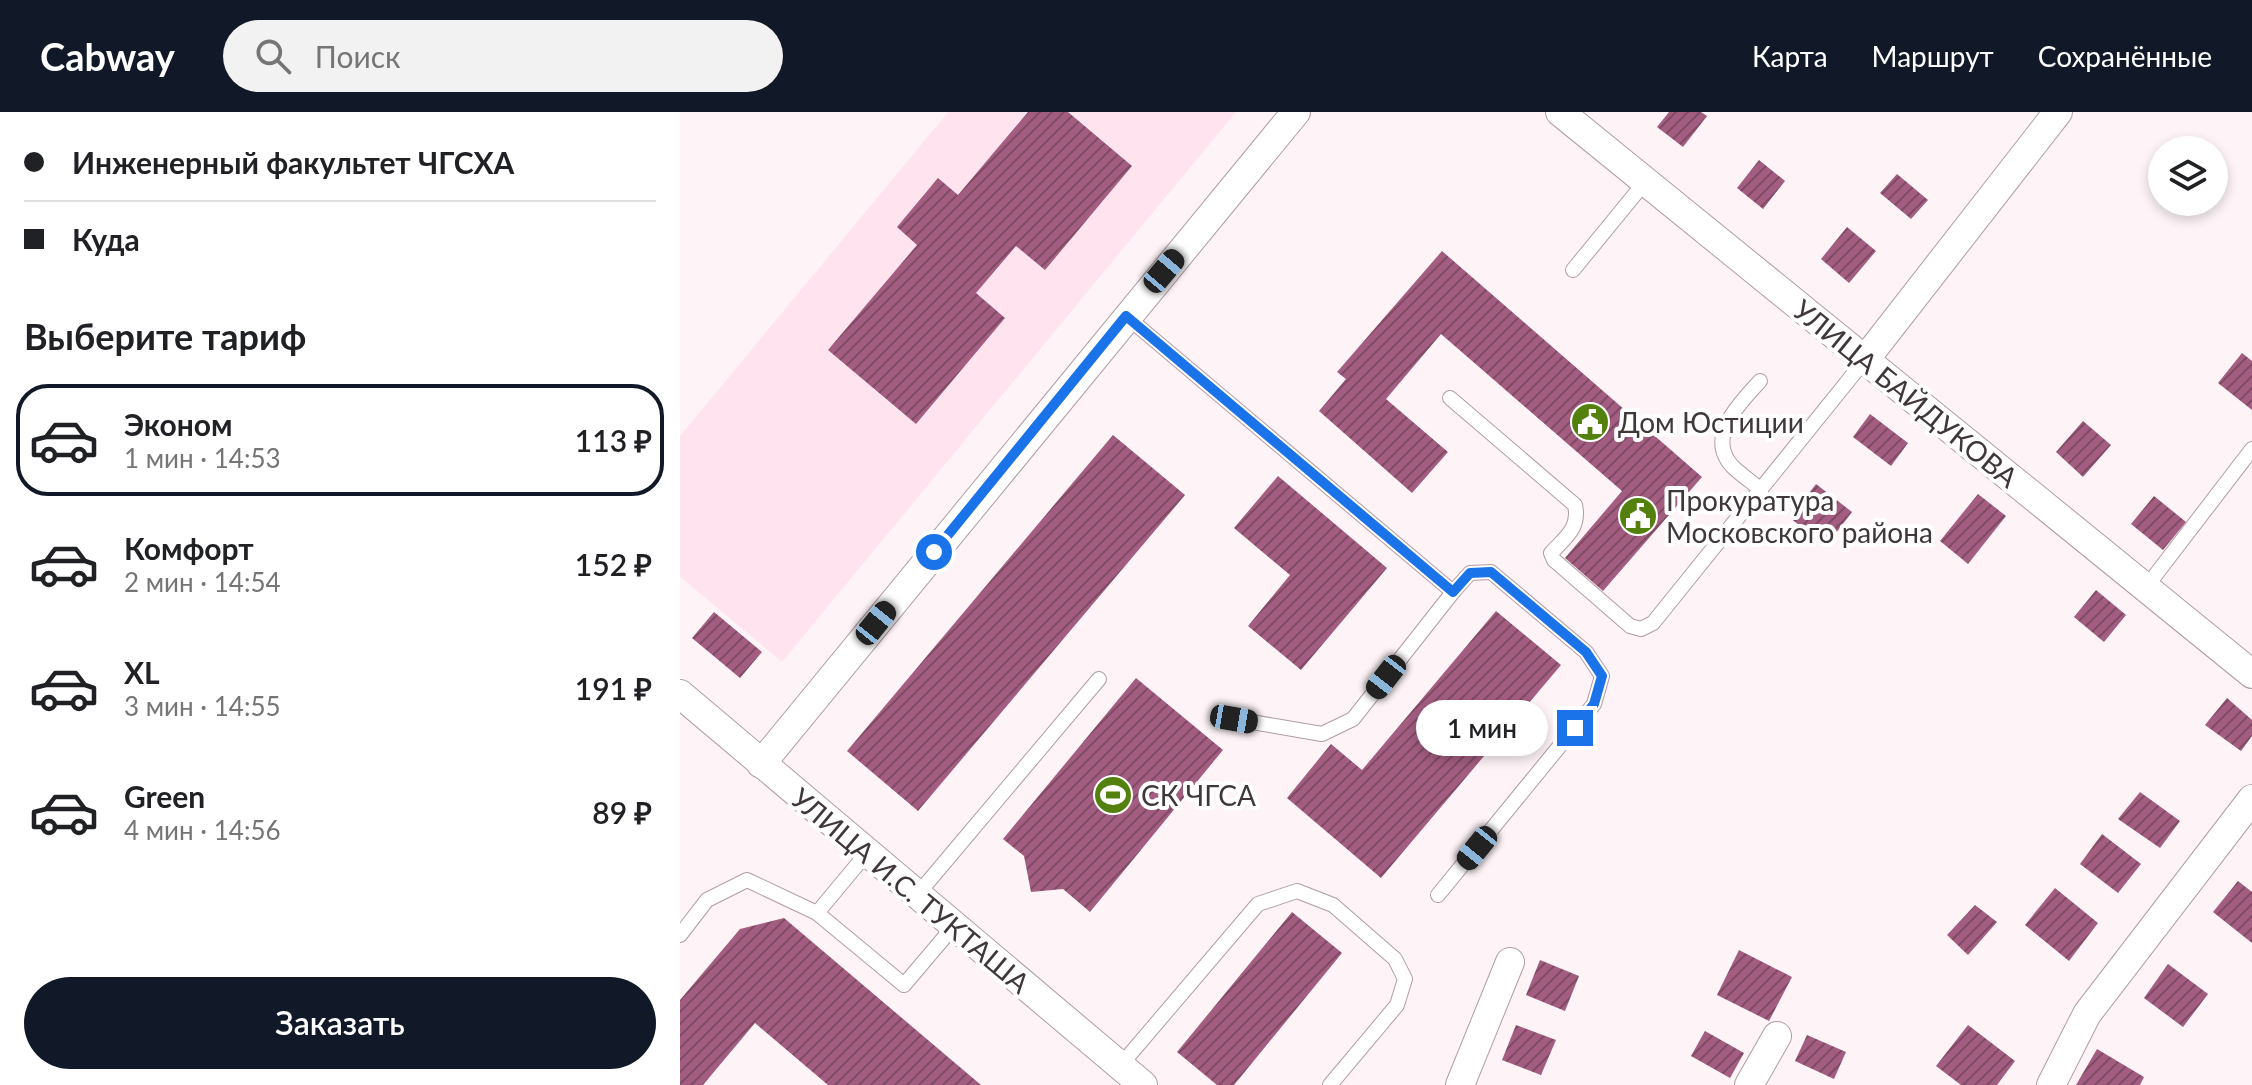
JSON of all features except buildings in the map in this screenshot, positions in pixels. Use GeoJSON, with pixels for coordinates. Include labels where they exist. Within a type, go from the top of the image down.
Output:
{"type":"FeatureCollection","features":[{"type":"Feature","properties":{"kind":"street"},"geometry":{"type":"LineString","coordinates":[[761,764],[1296,112]]}},
{"type":"Feature","properties":{"kind":"street","name":"УЛИЦА БАЙДУКОВА"},"geometry":{"type":"LineString","coordinates":[[1560,112],[2252,674]]}},
{"type":"Feature","properties":{"kind":"street"},"geometry":{"type":"LineString","coordinates":[[1864,361],[2058,112]]}},
{"type":"Feature","properties":{"kind":"street","name":"УЛИЦА И.С. ТУКТАША"},"geometry":{"type":"LineString","coordinates":[[680,694],[1143,1085]]}},
{"type":"Feature","properties":{"kind":"street"},"geometry":{"type":"LineString","coordinates":[[2051,1085],[2087,1014],[2252,799]]}},
{"type":"Feature","properties":{"kind":"street"},"geometry":{"type":"LineString","coordinates":[[1460,1085],[1510,962]]}},
{"type":"Feature","properties":{"kind":"street"},"geometry":{"type":"LineString","coordinates":[[1749,1085],[1777,1036]]}},
{"type":"Feature","properties":{"kind":"lane"},"geometry":{"type":"LineString","coordinates":[[1573,270],[1645,182]]}},
{"type":"Feature","properties":{"kind":"lane"},"geometry":{"type":"LineString","coordinates":[[1126,316],[1453,592]]}},
{"type":"Feature","properties":{"kind":"lane"},"geometry":{"type":"LineString","coordinates":[[1450,398],[1575,505],[1578,518],[1572,530],[1551,553],[1554,560],[1630,626],[1641,629],[1653,623],[1864,361]]}},
{"type":"Feature","properties":{"kind":"lane"},"geometry":{"type":"LineString","coordinates":[[1760,381],[1733,413],[1724,430],[1722,448],[1730,464],[1761,490]]}},
{"type":"Feature","properties":{"kind":"lane"},"geometry":{"type":"LineString","coordinates":[[2147,586],[2252,449]]}},
{"type":"Feature","properties":{"kind":"lane"},"geometry":{"type":"LineString","coordinates":[[1234,719],[1322,734],[1353,719],[1470,573],[1491,572],[1586,652],[1602,676],[1594,704],[1438,895]]}},
{"type":"Feature","properties":{"kind":"lane"},"geometry":{"type":"LineString","coordinates":[[917,895],[1099,679]]}},
{"type":"Feature","properties":{"kind":"lane"},"geometry":{"type":"LineString","coordinates":[[817,913],[867,853]]}},
{"type":"Feature","properties":{"kind":"lane"},"geometry":{"type":"LineString","coordinates":[[680,935],[707,900],[747,880],[817,913],[904,985],[954,926]]}},
{"type":"Feature","properties":{"kind":"lane"},"geometry":{"type":"LineString","coordinates":[[1120,1066],[1258,904],[1297,891],[1333,905],[1395,959],[1405,979],[1397,1005],[1330,1085]]}},
{"type":"Feature","properties":{"kind":"shaded area"},"geometry":{"type":"Polygon","coordinates":[[[948,112],[1236,112],[782,662],[680,577],[680,436],[948,112]]]}},
{"type":"Feature","properties":{"kind":"place","name":"Дом Юстиции"},"geometry":{"type":"Point","coordinates":[1590,422]}},
{"type":"Feature","properties":{"kind":"place","name":"Прокуратура Московского района"},"geometry":{"type":"Point","coordinates":[1638,516]}},
{"type":"Feature","properties":{"kind":"place","name":"СК ЧГСА"},"geometry":{"type":"Point","coordinates":[1113,795]}},
{"type":"Feature","properties":{"kind":"route"},"geometry":{"type":"LineString","coordinates":[[934,552],[1126,316],[1453,592],[1470,573],[1491,572],[1586,652],[1602,676],[1594,704],[1575,728]]}}]}
